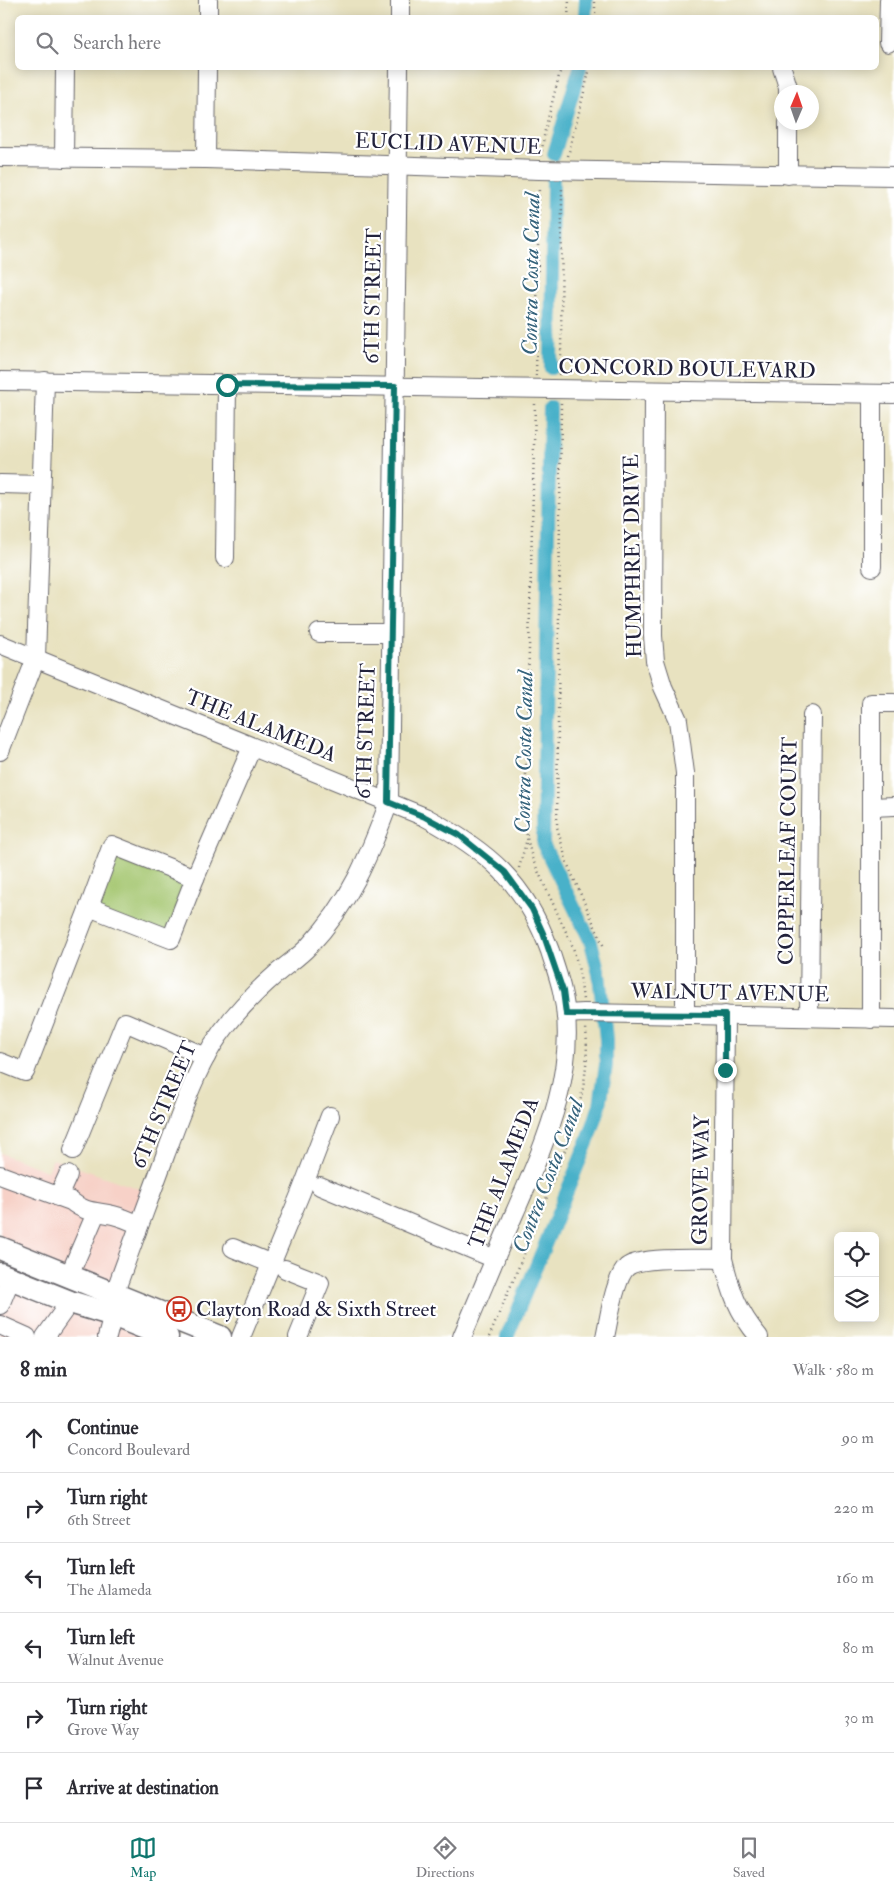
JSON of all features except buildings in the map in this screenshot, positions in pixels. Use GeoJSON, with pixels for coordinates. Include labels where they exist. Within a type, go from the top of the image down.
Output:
{"type":"FeatureCollection","features":[{"type":"Feature","properties":{"kind":"main road"},"geometry":{"type":"LineString","coordinates":[[0,1248],[69,1276],[166,1337]]}},
{"type":"Feature","properties":{"kind":"main road"},"geometry":{"type":"LineString","coordinates":[[5,1276],[70,1302],[113,1304],[220,1337]]}},
{"type":"Feature","properties":{"kind":"street"},"geometry":{"type":"LineString","coordinates":[[208,0],[208,15]]}},
{"type":"Feature","properties":{"kind":"street"},"geometry":{"type":"LineString","coordinates":[[400,0],[400,15]]}},
{"type":"Feature","properties":{"kind":"street"},"geometry":{"type":"LineString","coordinates":[[888,43],[889,0]]}},
{"type":"Feature","properties":{"kind":"street"},"geometry":{"type":"LineString","coordinates":[[64,158],[65,70]]}},
{"type":"Feature","properties":{"kind":"street"},"geometry":{"type":"LineString","coordinates":[[206,159],[207,70]]}},
{"type":"Feature","properties":{"kind":"street","name":"6TH STREET"},"geometry":{"type":"LineString","coordinates":[[107,1337],[113,1304],[139,1225],[185,1101],[206,1057],[229,1021],[252,995],[308,947],[337,913],[357,882],[375,841],[388,802],[399,70]]}},
{"type":"Feature","properties":{"kind":"street"},"geometry":{"type":"LineString","coordinates":[[783,70],[787,85]]}},
{"type":"Feature","properties":{"kind":"street"},"geometry":{"type":"LineString","coordinates":[[788,130],[788,174]]}},
{"type":"Feature","properties":{"kind":"street","name":"EUCLID AVENUE"},"geometry":{"type":"LineString","coordinates":[[0,157],[206,159],[564,171],[894,176]]}},
{"type":"Feature","properties":{"kind":"street","name":"CONCORD BOULEVARD"},"geometry":{"type":"LineString","coordinates":[[0,381],[894,394]]}},
{"type":"Feature","properties":{"kind":"street"},"geometry":{"type":"LineString","coordinates":[[0,751],[36,658],[45,381]]}},
{"type":"Feature","properties":{"kind":"street"},"geometry":{"type":"LineString","coordinates":[[225,558],[227,385]]}},
{"type":"Feature","properties":{"kind":"street","name":"HUMPHREY DRIVE"},"geometry":{"type":"LineString","coordinates":[[654,392],[653,636],[655,661],[663,687],[678,720],[685,773],[685,1015]]}},
{"type":"Feature","properties":{"kind":"street"},"geometry":{"type":"LineString","coordinates":[[872,394],[872,567]]}},
{"type":"Feature","properties":{"kind":"street"},"geometry":{"type":"LineString","coordinates":[[0,484],[41,485]]}},
{"type":"Feature","properties":{"kind":"street"},"geometry":{"type":"LineString","coordinates":[[319,633],[391,633]]}},
{"type":"Feature","properties":{"kind":"street","name":"THE ALAMEDA"},"geometry":{"type":"LineString","coordinates":[[0,644],[425,817],[459,835],[505,872],[532,909],[543,933],[563,991],[566,1014],[566,1049],[562,1079],[555,1110],[538,1159],[462,1337]]}},
{"type":"Feature","properties":{"kind":"street"},"geometry":{"type":"LineString","coordinates":[[871,1019],[871,702],[894,703]]}},
{"type":"Feature","properties":{"kind":"street","name":"COPPERLEAF COURT"},"geometry":{"type":"LineString","coordinates":[[809,1017],[812,715]]}},
{"type":"Feature","properties":{"kind":"street"},"geometry":{"type":"LineString","coordinates":[[89,907],[171,939],[195,878],[252,747]]}},
{"type":"Feature","properties":{"kind":"street"},"geometry":{"type":"LineString","coordinates":[[872,807],[894,806]]}},
{"type":"Feature","properties":{"kind":"street"},"geometry":{"type":"LineString","coordinates":[[0,1062],[25,1072],[112,844],[195,878]]}},
{"type":"Feature","properties":{"kind":"street","name":"WALNUT AVENUE"},"geometry":{"type":"LineString","coordinates":[[566,1014],[894,1019]]}},
{"type":"Feature","properties":{"kind":"street","name":"GROVE WAY"},"geometry":{"type":"LineString","coordinates":[[725,1015],[723,1259],[732,1294],[745,1321],[759,1337]]}},
{"type":"Feature","properties":{"kind":"street"},"geometry":{"type":"LineString","coordinates":[[73,1150],[125,1022],[206,1057]]}},
{"type":"Feature","properties":{"kind":"street"},"geometry":{"type":"LineString","coordinates":[[241,1337],[279,1266],[330,1116]]}},
{"type":"Feature","properties":{"kind":"street"},"geometry":{"type":"LineString","coordinates":[[0,1175],[91,1212],[114,1215],[139,1225]]}},
{"type":"Feature","properties":{"kind":"street"},"geometry":{"type":"LineString","coordinates":[[58,1197],[68,1175]]}},
{"type":"Feature","properties":{"kind":"street"},"geometry":{"type":"LineString","coordinates":[[320,1186],[495,1259]]}},
{"type":"Feature","properties":{"kind":"street"},"geometry":{"type":"LineString","coordinates":[[69,1276],[96,1213]]}},
{"type":"Feature","properties":{"kind":"street"},"geometry":{"type":"LineString","coordinates":[[233,1248],[320,1283],[298,1337]]}},
{"type":"Feature","properties":{"kind":"street"},"geometry":{"type":"LineString","coordinates":[[605,1337],[619,1280],[627,1267],[642,1261],[723,1259]]}},
{"type":"Feature","properties":{"kind":"street"},"geometry":{"type":"LineString","coordinates":[[0,1305],[5,1276]]}},
{"type":"Feature","properties":{"kind":"street"},"geometry":{"type":"LineString","coordinates":[[45,1337],[70,1302]]}},
{"type":"Feature","properties":{"kind":"street"},"geometry":{"type":"LineString","coordinates":[[0,1325],[28,1337]]}},
{"type":"Feature","properties":{"kind":"path"},"geometry":{"type":"LineString","coordinates":[[568,15],[569,0]]}},
{"type":"Feature","properties":{"kind":"path"},"geometry":{"type":"LineString","coordinates":[[595,0],[595,15]]}},
{"type":"Feature","properties":{"kind":"path"},"geometry":{"type":"LineString","coordinates":[[489,1337],[569,1140],[583,1093],[588,1053],[580,975],[573,947],[532,858],[527,838],[526,803],[539,170],[545,130],[560,70]]}},
{"type":"Feature","properties":{"kind":"path"},"geometry":{"type":"LineString","coordinates":[[589,70],[562,180],[560,363],[558,371],[562,407],[557,827],[567,863],[604,947]]}},
{"type":"Feature","properties":{"kind":"path"},"geometry":{"type":"LineString","coordinates":[[515,885],[527,838]]}},
{"type":"Feature","properties":{"kind":"shaded area"},"geometry":{"type":"Polygon","coordinates":[[[0,1153],[47,1171],[53,1159],[151,1193],[114,1295],[0,1248],[0,1153]]]}},
{"type":"Feature","properties":{"kind":"shaded area"},"geometry":{"type":"Polygon","coordinates":[[[0,1274],[167,1337],[0,1337],[0,1274]]]}},
{"type":"Feature","properties":{"kind":"green space"},"geometry":{"type":"Polygon","coordinates":[[[112,845],[195,878],[171,939],[89,907],[112,845]]]}},
{"type":"Feature","properties":{"kind":"waterway","name":"Contra Costa Canal"},"geometry":{"type":"LineString","coordinates":[[585,15],[586,0]]}},
{"type":"Feature","properties":{"kind":"waterway","name":"Contra Costa Canal"},"geometry":{"type":"LineString","coordinates":[[554,154],[579,70]]}},
{"type":"Feature","properties":{"kind":"waterway","name":"Contra Costa Canal"},"geometry":{"type":"LineString","coordinates":[[551,368],[553,180]]}},
{"type":"Feature","properties":{"kind":"waterway","name":"Contra Costa Canal"},"geometry":{"type":"LineString","coordinates":[[507,1337],[591,1133],[600,1105],[606,1065],[606,1039],[599,974],[591,942],[543,844],[550,408]]}},
{"type":"Feature","properties":{"kind":"place","name":"Clayton Road & Sixth Street"},"geometry":{"type":"Point","coordinates":[179,1309]}},
{"type":"Feature","properties":{"kind":"route"},"geometry":{"type":"LineString","coordinates":[[227,385],[395,386],[388,802],[425,817],[459,835],[505,872],[532,909],[543,933],[563,991],[566,1014],[725,1015],[725,1070]]}}]}
